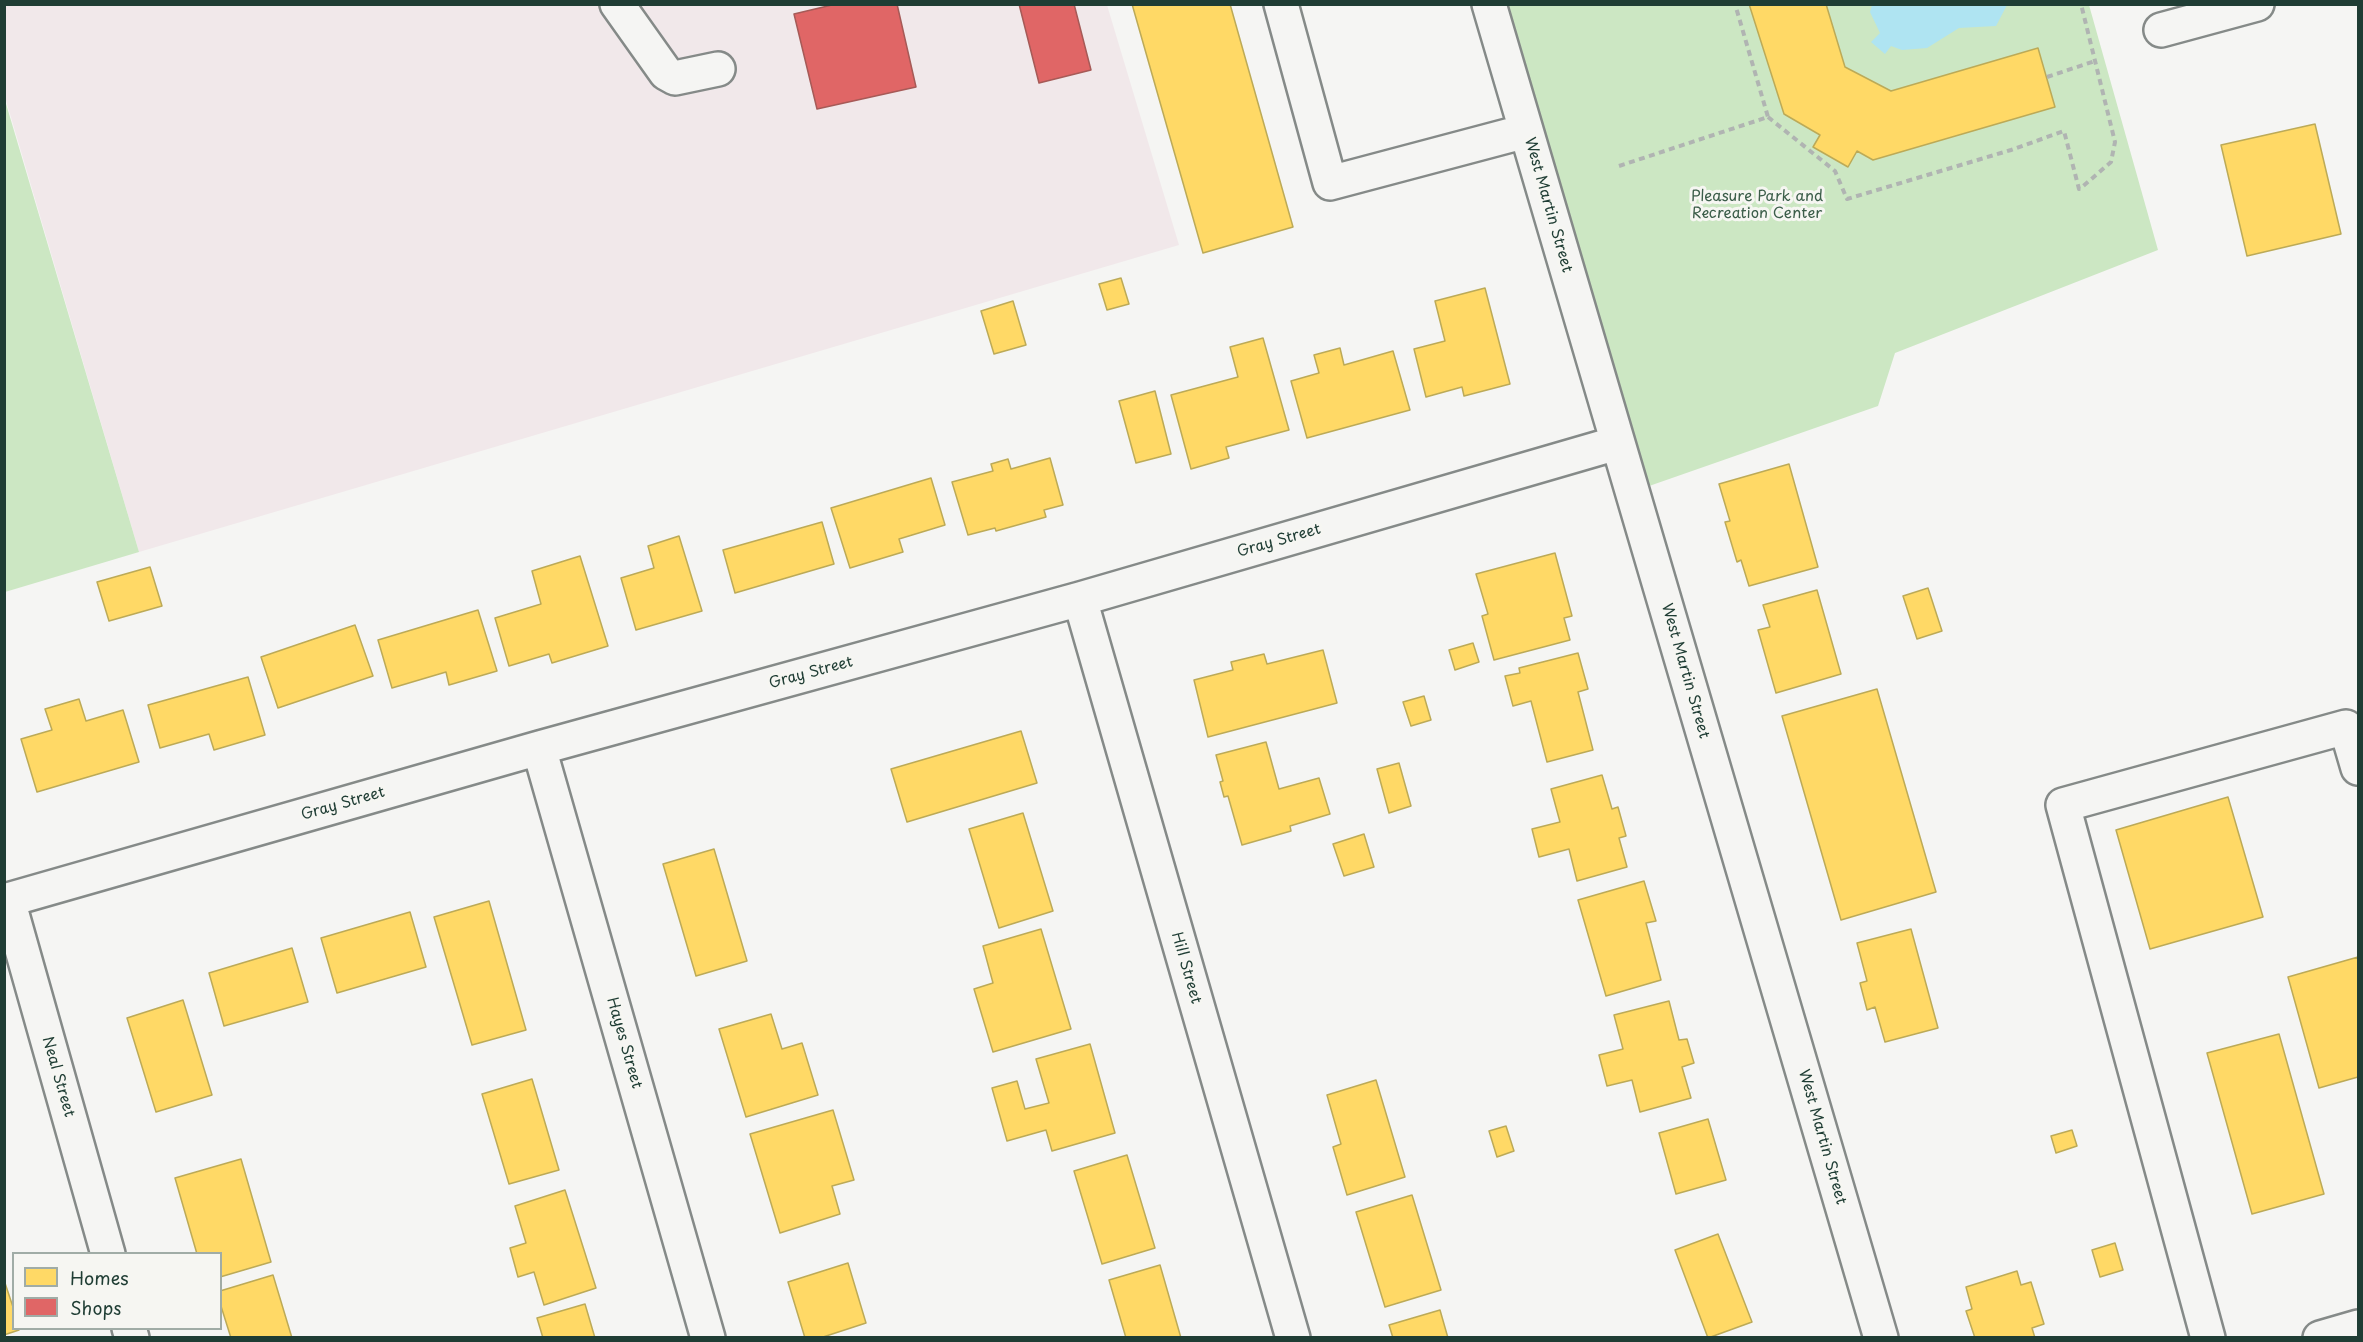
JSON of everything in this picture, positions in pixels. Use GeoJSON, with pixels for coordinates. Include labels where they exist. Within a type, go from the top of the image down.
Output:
{"type":"FeatureCollection","features":[{"type":"Feature","properties":{"kind":"street"},"geometry":{"type":"LineString","coordinates":[[617,4],[666,73],[675,78],[718,69]]}},
{"type":"Feature","properties":{"kind":"street"},"geometry":{"type":"LineString","coordinates":[[1281,4],[1330,183],[1526,131]]}},
{"type":"Feature","properties":{"kind":"street","name":"West Martin Street"},"geometry":{"type":"LineString","coordinates":[[1489,4],[1881,1338]]}},
{"type":"Feature","properties":{"kind":"street"},"geometry":{"type":"LineString","coordinates":[[2161,30],[2257,4]]}},
{"type":"Feature","properties":{"kind":"street","name":"Gray Street"},"geometry":{"type":"LineString","coordinates":[[6,900],[539,748],[1080,599],[1617,443]]}},
{"type":"Feature","properties":{"kind":"street","name":"Hill Street"},"geometry":{"type":"LineString","coordinates":[[1080,599],[1293,1338]]}},
{"type":"Feature","properties":{"kind":"street"},"geometry":{"type":"LineString","coordinates":[[2208,1338],[2063,806],[2346,727],[2358,768]]}},
{"type":"Feature","properties":{"kind":"street","name":"Hayes Street"},"geometry":{"type":"LineString","coordinates":[[539,748],[708,1338]]}},
{"type":"Feature","properties":{"kind":"street","name":"Neal Street"},"geometry":{"type":"LineString","coordinates":[[6,900],[107,1252]]}},
{"type":"Feature","properties":{"kind":"street"},"geometry":{"type":"LineString","coordinates":[[2320,1338],[2358,1327]]}},
{"type":"Feature","properties":{"kind":"path"},"geometry":{"type":"LineString","coordinates":[[1735,4],[1768,117],[1835,171],[1847,199],[2011,150],[2064,131],[2079,189],[2110,162],[2115,142],[2081,4]]}},
{"type":"Feature","properties":{"kind":"path"},"geometry":{"type":"LineString","coordinates":[[2047,77],[2095,61]]}},
{"type":"Feature","properties":{"kind":"path"},"geometry":{"type":"LineString","coordinates":[[1619,166],[1768,117]]}},
{"type":"Feature","properties":{"kind":"shaded area"},"geometry":{"type":"Polygon","coordinates":[[[5,5],[1107,5],[1179,245],[139,552],[5,97],[5,5]]]}},
{"type":"Feature","properties":{"kind":"green space","name":"Pleasure Park and Recreation Center"},"geometry":{"type":"Polygon","coordinates":[[[1489,5],[2089,5],[2158,250],[1895,353],[1878,406],[1632,492],[1489,5]]]}},
{"type":"Feature","properties":{"kind":"green space"},"geometry":{"type":"Polygon","coordinates":[[[4,97],[139,552],[5,592],[4,592],[4,97]]]}},
{"type":"Feature","properties":{"kind":"water"},"geometry":{"type":"Polygon","coordinates":[[[1872,4],[2007,5],[1996,26],[1959,28],[1927,48],[1902,50],[1891,46],[1885,54],[1871,42],[1880,33],[1870,12],[1872,4]]]}},
{"type":"Feature","properties":{"kind":"building: Homes"},"geometry":{"type":"Polygon","coordinates":[[[1132,4],[1230,4],[1293,227],[1203,253],[1132,4]]]}},
{"type":"Feature","properties":{"kind":"building: Homes"},"geometry":{"type":"Polygon","coordinates":[[[1749,4],[1826,4],[1845,67],[1891,91],[2038,48],[2055,107],[1873,160],[1857,151],[1848,167],[1813,147],[1820,135],[1784,114],[1749,4]]]}},
{"type":"Feature","properties":{"kind":"building: Homes"},"geometry":{"type":"Polygon","coordinates":[[[2315,124],[2341,234],[2247,256],[2221,145],[2315,124]]]}},
{"type":"Feature","properties":{"kind":"building: Homes"},"geometry":{"type":"Polygon","coordinates":[[[1121,278],[1129,304],[1107,310],[1099,284],[1121,278]]]}},
{"type":"Feature","properties":{"kind":"building: Homes"},"geometry":{"type":"Polygon","coordinates":[[[1485,288],[1510,384],[1464,396],[1462,387],[1426,397],[1414,349],[1445,341],[1435,301],[1485,288]]]}},
{"type":"Feature","properties":{"kind":"building: Homes"},"geometry":{"type":"Polygon","coordinates":[[[1013,301],[1026,345],[994,354],[981,311],[1013,301]]]}},
{"type":"Feature","properties":{"kind":"building: Homes"},"geometry":{"type":"Polygon","coordinates":[[[1263,338],[1289,430],[1226,447],[1229,458],[1191,469],[1171,395],[1238,377],[1230,347],[1263,338]]]}},
{"type":"Feature","properties":{"kind":"building: Homes"},"geometry":{"type":"Polygon","coordinates":[[[1340,348],[1344,365],[1393,351],[1410,410],[1307,438],[1291,381],[1319,373],[1314,355],[1340,348]]]}},
{"type":"Feature","properties":{"kind":"building: Homes"},"geometry":{"type":"Polygon","coordinates":[[[1155,391],[1171,454],[1136,463],[1119,401],[1155,391]]]}},
{"type":"Feature","properties":{"kind":"building: Homes"},"geometry":{"type":"Polygon","coordinates":[[[1050,458],[1063,505],[1044,510],[1046,517],[996,531],[995,528],[968,535],[952,482],[993,471],[991,464],[1008,459],[1011,469],[1050,458]]]}},
{"type":"Feature","properties":{"kind":"building: Homes"},"geometry":{"type":"Polygon","coordinates":[[[1789,464],[1818,567],[1749,586],[1741,560],[1737,562],[1725,522],[1730,521],[1719,484],[1789,464]]]}},
{"type":"Feature","properties":{"kind":"building: Homes"},"geometry":{"type":"Polygon","coordinates":[[[931,478],[945,525],[899,539],[903,552],[850,568],[831,508],[931,478]]]}},
{"type":"Feature","properties":{"kind":"building: Homes"},"geometry":{"type":"Polygon","coordinates":[[[822,522],[834,564],[735,593],[723,550],[822,522]]]}},
{"type":"Feature","properties":{"kind":"building: Homes"},"geometry":{"type":"Polygon","coordinates":[[[679,536],[702,611],[636,630],[621,578],[654,568],[648,546],[679,536]]]}},
{"type":"Feature","properties":{"kind":"building: Homes"},"geometry":{"type":"Polygon","coordinates":[[[1555,553],[1572,616],[1564,618],[1570,640],[1494,660],[1482,616],[1488,614],[1476,574],[1555,553]]]}},
{"type":"Feature","properties":{"kind":"building: Homes"},"geometry":{"type":"Polygon","coordinates":[[[580,556],[608,646],[552,663],[549,654],[509,666],[495,618],[541,604],[532,571],[580,556]]]}},
{"type":"Feature","properties":{"kind":"building: Homes"},"geometry":{"type":"Polygon","coordinates":[[[150,567],[162,606],[109,621],[97,582],[150,567]]]}},
{"type":"Feature","properties":{"kind":"building: Homes"},"geometry":{"type":"Polygon","coordinates":[[[1928,588],[1942,631],[1917,639],[1903,596],[1928,588]]]}},
{"type":"Feature","properties":{"kind":"building: Homes"},"geometry":{"type":"Polygon","coordinates":[[[1817,590],[1841,674],[1776,693],[1758,630],[1770,627],[1763,605],[1817,590]]]}},
{"type":"Feature","properties":{"kind":"building: Homes"},"geometry":{"type":"Polygon","coordinates":[[[478,610],[497,671],[449,685],[446,672],[392,688],[378,640],[478,610]]]}},
{"type":"Feature","properties":{"kind":"building: Homes"},"geometry":{"type":"Polygon","coordinates":[[[355,625],[373,676],[278,708],[261,657],[355,625]]]}},
{"type":"Feature","properties":{"kind":"building: Homes"},"geometry":{"type":"Polygon","coordinates":[[[1473,643],[1479,662],[1455,670],[1449,650],[1473,643]]]}},
{"type":"Feature","properties":{"kind":"building: Homes"},"geometry":{"type":"Polygon","coordinates":[[[1323,650],[1337,703],[1208,737],[1194,680],[1233,670],[1231,662],[1264,654],[1267,664],[1323,650]]]}},
{"type":"Feature","properties":{"kind":"building: Homes"},"geometry":{"type":"Polygon","coordinates":[[[1578,653],[1588,689],[1578,692],[1593,750],[1547,762],[1531,701],[1513,706],[1505,676],[1520,673],[1519,668],[1578,653]]]}},
{"type":"Feature","properties":{"kind":"building: Homes"},"geometry":{"type":"Polygon","coordinates":[[[248,677],[265,735],[214,750],[209,734],[160,748],[148,705],[248,677]]]}},
{"type":"Feature","properties":{"kind":"building: Homes"},"geometry":{"type":"Polygon","coordinates":[[[1877,689],[1936,892],[1841,920],[1782,716],[1877,689]]]}},
{"type":"Feature","properties":{"kind":"building: Homes"},"geometry":{"type":"Polygon","coordinates":[[[1424,696],[1431,720],[1411,726],[1403,702],[1424,696]]]}},
{"type":"Feature","properties":{"kind":"building: Homes"},"geometry":{"type":"Polygon","coordinates":[[[79,699],[86,721],[123,710],[139,762],[37,792],[21,739],[52,730],[45,709],[79,699]]]}},
{"type":"Feature","properties":{"kind":"building: Homes"},"geometry":{"type":"Polygon","coordinates":[[[1021,731],[1037,783],[907,822],[891,769],[1021,731]]]}},
{"type":"Feature","properties":{"kind":"building: Homes"},"geometry":{"type":"Polygon","coordinates":[[[1266,742],[1279,789],[1319,778],[1330,814],[1290,826],[1291,831],[1242,845],[1228,796],[1224,797],[1220,782],[1223,781],[1216,755],[1266,742]]]}},
{"type":"Feature","properties":{"kind":"building: Homes"},"geometry":{"type":"Polygon","coordinates":[[[1399,763],[1411,806],[1389,813],[1377,769],[1399,763]]]}},
{"type":"Feature","properties":{"kind":"building: Homes"},"geometry":{"type":"Polygon","coordinates":[[[1602,775],[1612,809],[1618,807],[1626,836],[1619,838],[1627,867],[1577,881],[1569,849],[1539,857],[1532,829],[1560,822],[1551,789],[1602,775]]]}},
{"type":"Feature","properties":{"kind":"building: Homes"},"geometry":{"type":"Polygon","coordinates":[[[2228,797],[2263,917],[2150,949],[2116,830],[2228,797]]]}},
{"type":"Feature","properties":{"kind":"building: Homes"},"geometry":{"type":"Polygon","coordinates":[[[1023,813],[1053,911],[999,928],[969,829],[1023,813]]]}},
{"type":"Feature","properties":{"kind":"building: Homes"},"geometry":{"type":"Polygon","coordinates":[[[1364,834],[1374,867],[1344,876],[1333,844],[1364,834]]]}},
{"type":"Feature","properties":{"kind":"building: Homes"},"geometry":{"type":"Polygon","coordinates":[[[714,849],[747,961],[696,976],[663,864],[714,849]]]}},
{"type":"Feature","properties":{"kind":"building: Homes"},"geometry":{"type":"Polygon","coordinates":[[[1644,881],[1656,921],[1646,923],[1661,980],[1606,996],[1578,900],[1644,881]]]}},
{"type":"Feature","properties":{"kind":"building: Homes"},"geometry":{"type":"Polygon","coordinates":[[[489,901],[526,1030],[472,1045],[434,917],[489,901]]]}},
{"type":"Feature","properties":{"kind":"building: Homes"},"geometry":{"type":"Polygon","coordinates":[[[410,912],[426,967],[337,993],[321,938],[410,912]]]}},
{"type":"Feature","properties":{"kind":"building: Homes"},"geometry":{"type":"Polygon","coordinates":[[[1041,929],[1071,1029],[993,1052],[974,989],[993,983],[983,946],[1041,929]]]}},
{"type":"Feature","properties":{"kind":"building: Homes"},"geometry":{"type":"Polygon","coordinates":[[[1911,929],[1938,1028],[1885,1042],[1875,1007],[1867,1010],[1860,983],[1867,981],[1857,943],[1911,929]]]}},
{"type":"Feature","properties":{"kind":"building: Homes"},"geometry":{"type":"Polygon","coordinates":[[[292,948],[308,1002],[224,1026],[209,973],[292,948]]]}},
{"type":"Feature","properties":{"kind":"building: Homes"},"geometry":{"type":"Polygon","coordinates":[[[2358,957],[2358,1077],[2319,1088],[2288,977],[2358,957]]]}},
{"type":"Feature","properties":{"kind":"building: Homes"},"geometry":{"type":"Polygon","coordinates":[[[183,1000],[212,1095],[156,1112],[127,1018],[183,1000]]]}},
{"type":"Feature","properties":{"kind":"building: Homes"},"geometry":{"type":"Polygon","coordinates":[[[1669,1001],[1679,1040],[1687,1039],[1694,1063],[1682,1067],[1691,1098],[1640,1112],[1632,1080],[1607,1086],[1599,1055],[1623,1049],[1614,1015],[1669,1001]]]}},
{"type":"Feature","properties":{"kind":"building: Homes"},"geometry":{"type":"Polygon","coordinates":[[[771,1014],[782,1049],[802,1043],[818,1095],[746,1117],[719,1029],[771,1014]]]}},
{"type":"Feature","properties":{"kind":"building: Homes"},"geometry":{"type":"Polygon","coordinates":[[[2279,1034],[2324,1194],[2252,1214],[2207,1053],[2279,1034]]]}},
{"type":"Feature","properties":{"kind":"building: Homes"},"geometry":{"type":"Polygon","coordinates":[[[1090,1044],[1115,1133],[1052,1151],[1046,1130],[1007,1141],[992,1088],[1017,1081],[1025,1109],[1049,1103],[1036,1059],[1090,1044]]]}},
{"type":"Feature","properties":{"kind":"building: Homes"},"geometry":{"type":"Polygon","coordinates":[[[532,1079],[559,1170],[509,1184],[482,1094],[532,1079]]]}},
{"type":"Feature","properties":{"kind":"building: Homes"},"geometry":{"type":"Polygon","coordinates":[[[1376,1080],[1405,1177],[1347,1195],[1333,1147],[1341,1144],[1327,1095],[1376,1080]]]}},
{"type":"Feature","properties":{"kind":"building: Homes"},"geometry":{"type":"Polygon","coordinates":[[[833,1110],[854,1180],[832,1186],[840,1214],[780,1233],[750,1134],[833,1110]]]}},
{"type":"Feature","properties":{"kind":"building: Homes"},"geometry":{"type":"Polygon","coordinates":[[[1708,1119],[1726,1180],[1676,1194],[1659,1133],[1708,1119]]]}},
{"type":"Feature","properties":{"kind":"building: Homes"},"geometry":{"type":"Polygon","coordinates":[[[1506,1126],[1514,1151],[1497,1157],[1489,1131],[1506,1126]]]}},
{"type":"Feature","properties":{"kind":"building: Homes"},"geometry":{"type":"Polygon","coordinates":[[[2072,1130],[2077,1146],[2056,1153],[2051,1136],[2072,1130]]]}},
{"type":"Feature","properties":{"kind":"building: Homes"},"geometry":{"type":"Polygon","coordinates":[[[1127,1155],[1155,1248],[1102,1264],[1074,1171],[1127,1155]]]}},
{"type":"Feature","properties":{"kind":"building: Homes"},"geometry":{"type":"Polygon","coordinates":[[[241,1159],[271,1262],[222,1276],[222,1252],[196,1252],[175,1178],[241,1159]]]}},
{"type":"Feature","properties":{"kind":"building: Homes"},"geometry":{"type":"Polygon","coordinates":[[[565,1190],[596,1288],[544,1305],[534,1272],[518,1277],[510,1248],[526,1243],[515,1206],[565,1190]]]}},
{"type":"Feature","properties":{"kind":"building: Homes"},"geometry":{"type":"Polygon","coordinates":[[[1412,1195],[1441,1290],[1385,1307],[1356,1212],[1412,1195]]]}},
{"type":"Feature","properties":{"kind":"building: Homes"},"geometry":{"type":"Polygon","coordinates":[[[1718,1234],[1752,1322],[1708,1338],[1675,1250],[1718,1234]]]}},
{"type":"Feature","properties":{"kind":"building: Homes"},"geometry":{"type":"Polygon","coordinates":[[[2115,1243],[2123,1270],[2100,1277],[2092,1250],[2115,1243]]]}},
{"type":"Feature","properties":{"kind":"building: Homes"},"geometry":{"type":"Polygon","coordinates":[[[848,1263],[866,1323],[820,1338],[805,1338],[788,1282],[848,1263]]]}},
{"type":"Feature","properties":{"kind":"building: Homes"},"geometry":{"type":"Polygon","coordinates":[[[1160,1265],[1181,1338],[1126,1338],[1109,1280],[1160,1265]]]}},
{"type":"Feature","properties":{"kind":"building: Homes"},"geometry":{"type":"Polygon","coordinates":[[[2017,1271],[2021,1285],[2031,1282],[2044,1324],[2032,1328],[2035,1338],[1975,1338],[1966,1311],[1972,1309],[1966,1287],[2017,1271]]]}},
{"type":"Feature","properties":{"kind":"building: Homes"},"geometry":{"type":"Polygon","coordinates":[[[273,1275],[292,1338],[231,1338],[222,1309],[222,1290],[273,1275]]]}},
{"type":"Feature","properties":{"kind":"building: Homes"},"geometry":{"type":"Polygon","coordinates":[[[4,1280],[12,1304],[12,1330],[19,1330],[4,1335],[4,1280]]]}},
{"type":"Feature","properties":{"kind":"building: Homes"},"geometry":{"type":"Polygon","coordinates":[[[585,1304],[595,1338],[543,1338],[537,1318],[585,1304]]]}},
{"type":"Feature","properties":{"kind":"building: Homes"},"geometry":{"type":"Polygon","coordinates":[[[1440,1310],[1448,1338],[1393,1338],[1389,1325],[1440,1310]]]}},
{"type":"Feature","properties":{"kind":"building: Shops"},"geometry":{"type":"Polygon","coordinates":[[[836,4],[897,4],[916,87],[817,109],[794,14],[836,4]]]}},
{"type":"Feature","properties":{"kind":"building: Shops"},"geometry":{"type":"Polygon","coordinates":[[[1019,4],[1074,4],[1091,70],[1039,83],[1019,4]]]}}]}
